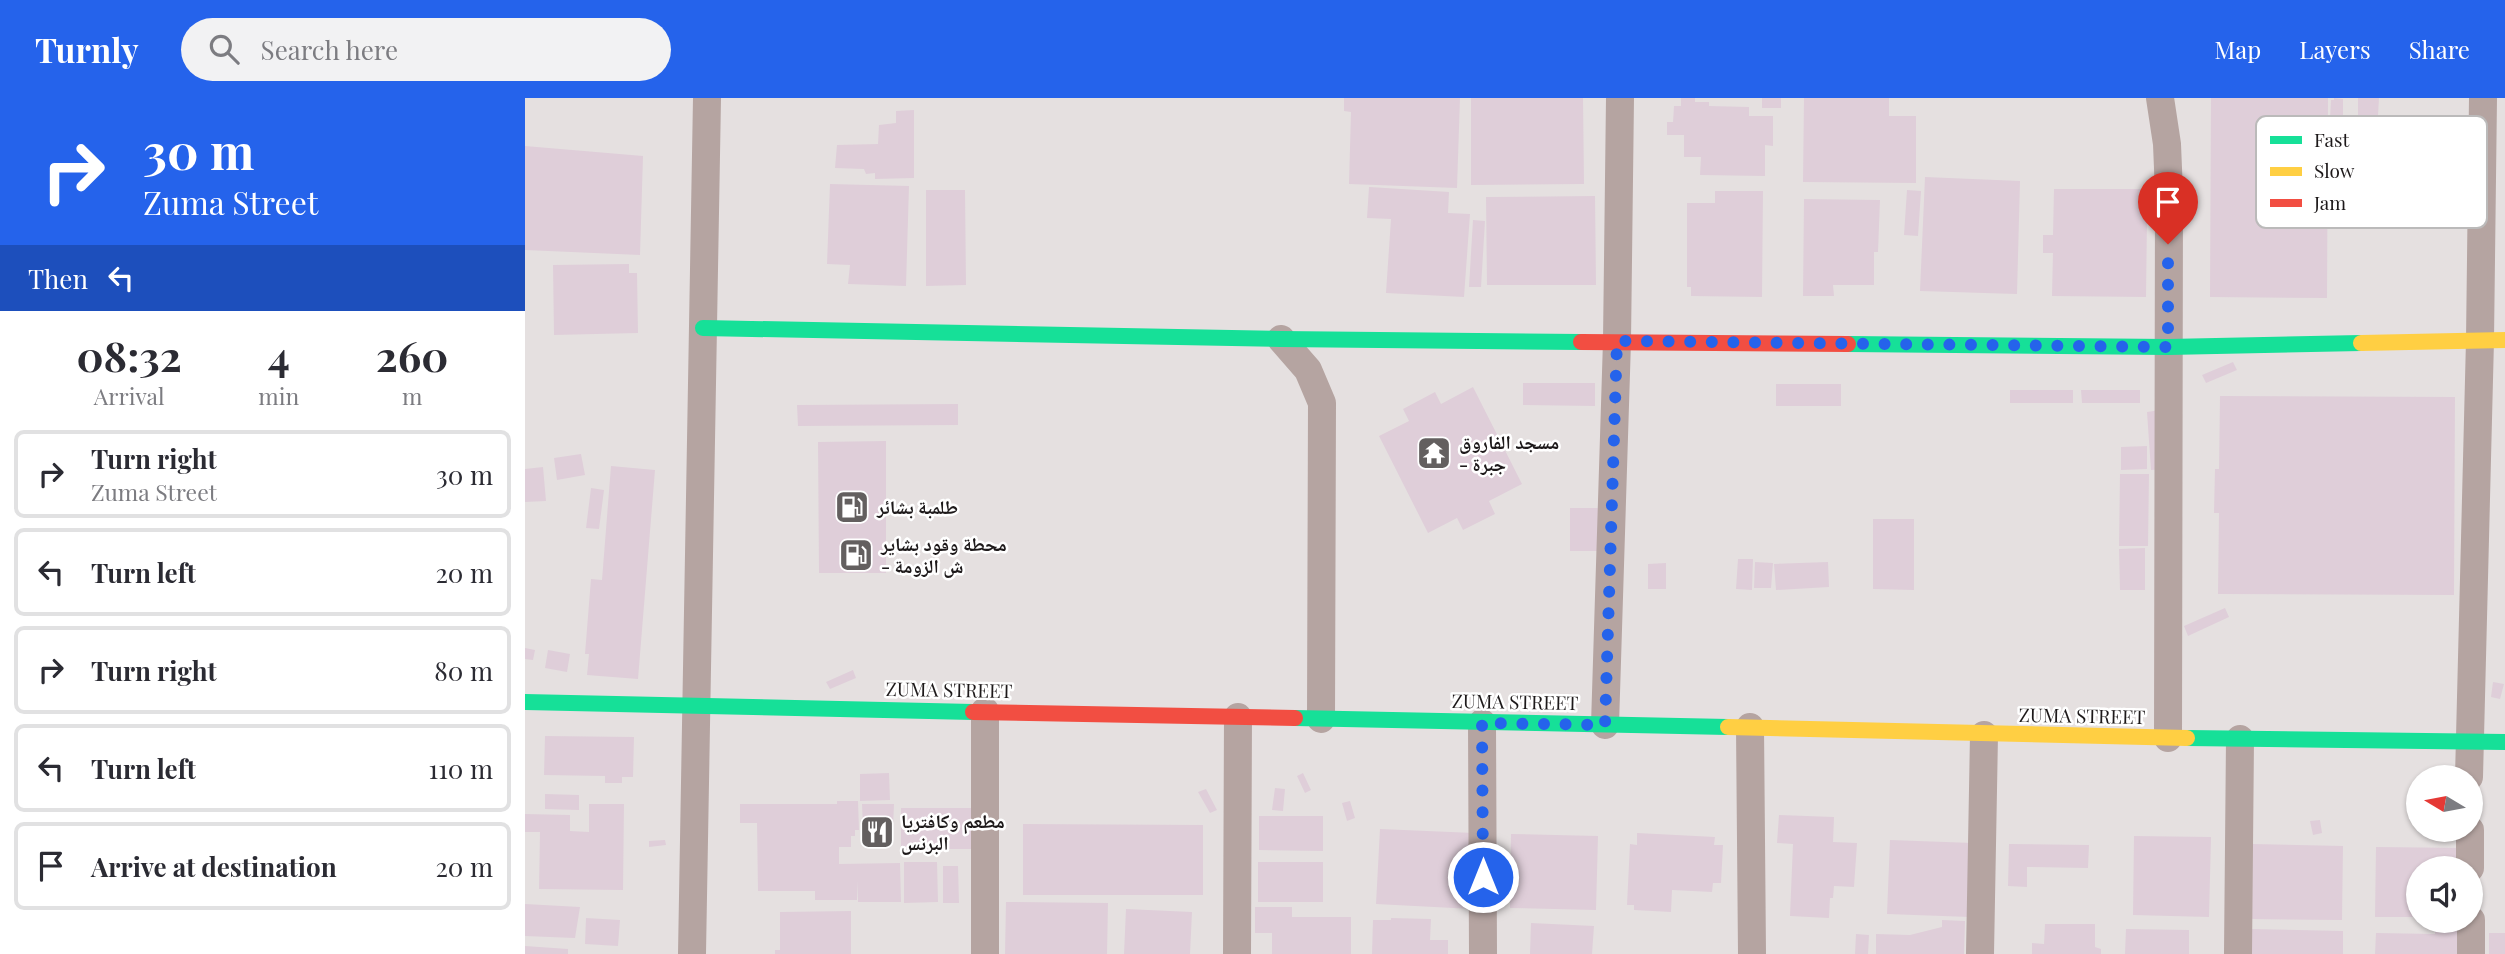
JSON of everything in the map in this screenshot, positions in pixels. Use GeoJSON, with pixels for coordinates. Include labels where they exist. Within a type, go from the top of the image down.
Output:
{"type":"FeatureCollection","features":[{"type":"Feature","properties":{"kind":"street"},"geometry":{"type":"LineString","coordinates":[[692,954],[707,98]]}},
{"type":"Feature","properties":{"kind":"street"},"geometry":{"type":"LineString","coordinates":[[1605,725],[1617,341],[1620,98]]}},
{"type":"Feature","properties":{"kind":"street"},"geometry":{"type":"LineString","coordinates":[[2159,98],[2167,144],[2168,181],[2168,738]]}},
{"type":"Feature","properties":{"kind":"street"},"geometry":{"type":"LineString","coordinates":[[2483,98],[2484,116]]}},
{"type":"Feature","properties":{"kind":"street"},"geometry":{"type":"LineString","coordinates":[[2469,765],[2493,340],[2487,195]]}},
{"type":"Feature","properties":{"kind":"street"},"geometry":{"type":"LineString","coordinates":[[703,328],[1281,339],[2168,347],[2493,340]]}},
{"type":"Feature","properties":{"kind":"street"},"geometry":{"type":"LineString","coordinates":[[1281,339],[1308,370],[1322,403],[1321,719]]}},
{"type":"Feature","properties":{"kind":"street","name":"ZUMA STREET"},"geometry":{"type":"LineString","coordinates":[[525,702],[1750,727],[1985,735],[2505,742]]}},
{"type":"Feature","properties":{"kind":"street"},"geometry":{"type":"LineString","coordinates":[[985,711],[985,954]]}},
{"type":"Feature","properties":{"kind":"street"},"geometry":{"type":"LineString","coordinates":[[1237,954],[1238,717]]}},
{"type":"Feature","properties":{"kind":"street"},"geometry":{"type":"LineString","coordinates":[[1482,723],[1483,954]]}},
{"type":"Feature","properties":{"kind":"street"},"geometry":{"type":"LineString","coordinates":[[1750,727],[1752,954]]}},
{"type":"Feature","properties":{"kind":"street"},"geometry":{"type":"LineString","coordinates":[[1980,954],[1985,735]]}},
{"type":"Feature","properties":{"kind":"street"},"geometry":{"type":"LineString","coordinates":[[2238,954],[2240,740]]}},
{"type":"Feature","properties":{"kind":"street"},"geometry":{"type":"LineString","coordinates":[[2471,933],[2471,954]]}},
{"type":"Feature","properties":{"kind":"building"},"geometry":{"type":"Polygon","coordinates":[[[1344,98],[1460,98],[1457,188],[1349,184],[1351,112],[1344,111],[1344,98]]]}},
{"type":"Feature","properties":{"kind":"building"},"geometry":{"type":"Polygon","coordinates":[[[1471,98],[1583,98],[1584,184],[1471,185],[1471,98]]]}},
{"type":"Feature","properties":{"kind":"building"},"geometry":{"type":"Polygon","coordinates":[[[1681,98],[1709,102],[1709,106],[1749,107],[1749,116],[1773,116],[1773,146],[1765,145],[1765,176],[1700,175],[1701,157],[1684,157],[1684,135],[1667,135],[1667,122],[1673,122],[1674,106],[1681,106],[1681,98]]]}},
{"type":"Feature","properties":{"kind":"building"},"geometry":{"type":"Polygon","coordinates":[[[1762,98],[1781,98],[1781,108],[1762,108],[1762,98]]]}},
{"type":"Feature","properties":{"kind":"building"},"geometry":{"type":"Polygon","coordinates":[[[1804,98],[1889,98],[1889,116],[1916,116],[1916,183],[1803,182],[1804,98]]]}},
{"type":"Feature","properties":{"kind":"building"},"geometry":{"type":"Polygon","coordinates":[[[2211,98],[2328,98],[2328,116],[2256,116],[2256,228],[2327,228],[2327,298],[2210,297],[2211,98]]]}},
{"type":"Feature","properties":{"kind":"building"},"geometry":{"type":"Polygon","coordinates":[[[2358,98],[2379,98],[2378,116],[2358,116],[2358,98]]]}},
{"type":"Feature","properties":{"kind":"building"},"geometry":{"type":"Polygon","coordinates":[[[2343,99],[2343,116],[2330,116],[2331,100],[2343,99]]]}},
{"type":"Feature","properties":{"kind":"building"},"geometry":{"type":"Polygon","coordinates":[[[914,110],[914,178],[875,179],[875,173],[866,174],[864,169],[835,168],[837,145],[878,144],[879,125],[896,123],[896,111],[914,110]]]}},
{"type":"Feature","properties":{"kind":"building"},"geometry":{"type":"Polygon","coordinates":[[[525,146],[643,156],[640,255],[525,250],[525,146]]]}},
{"type":"Feature","properties":{"kind":"building"},"geometry":{"type":"Polygon","coordinates":[[[1925,177],[2020,181],[2017,294],[1920,291],[1925,177]]]}},
{"type":"Feature","properties":{"kind":"building"},"geometry":{"type":"Polygon","coordinates":[[[830,184],[909,186],[906,286],[848,284],[850,265],[827,264],[830,184]]]}},
{"type":"Feature","properties":{"kind":"building"},"geometry":{"type":"Polygon","coordinates":[[[1369,187],[1449,192],[1448,213],[1470,214],[1464,297],[1386,293],[1391,219],[1367,218],[1369,187]]]}},
{"type":"Feature","properties":{"kind":"building"},"geometry":{"type":"Polygon","coordinates":[[[2054,189],[2156,189],[2156,219],[2147,218],[2146,297],[2052,296],[2053,253],[2043,253],[2043,235],[2053,235],[2054,189]]]}},
{"type":"Feature","properties":{"kind":"building"},"geometry":{"type":"Polygon","coordinates":[[[926,190],[965,190],[966,285],[926,286],[926,190]]]}},
{"type":"Feature","properties":{"kind":"building"},"geometry":{"type":"Polygon","coordinates":[[[1907,190],[1921,191],[1918,236],[1904,235],[1907,190]]]}},
{"type":"Feature","properties":{"kind":"building"},"geometry":{"type":"Polygon","coordinates":[[[1715,191],[1763,191],[1762,297],[1691,296],[1691,287],[1687,287],[1687,203],[1715,203],[1715,191]]]}},
{"type":"Feature","properties":{"kind":"building"},"geometry":{"type":"Polygon","coordinates":[[[1595,196],[1596,285],[1487,285],[1486,197],[1595,196]]]}},
{"type":"Feature","properties":{"kind":"building"},"geometry":{"type":"Polygon","coordinates":[[[1804,199],[1880,200],[1878,252],[1874,252],[1874,285],[1833,285],[1834,296],[1803,296],[1804,199]]]}},
{"type":"Feature","properties":{"kind":"building"},"geometry":{"type":"Polygon","coordinates":[[[1473,220],[1485,221],[1481,287],[1469,287],[1473,220]]]}},
{"type":"Feature","properties":{"kind":"building"},"geometry":{"type":"Polygon","coordinates":[[[629,264],[629,273],[637,273],[638,333],[554,335],[553,265],[629,264]]]}},
{"type":"Feature","properties":{"kind":"building"},"geometry":{"type":"Polygon","coordinates":[[[2233,362],[2237,370],[2206,383],[2202,375],[2233,362]]]}},
{"type":"Feature","properties":{"kind":"building"},"geometry":{"type":"Polygon","coordinates":[[[1523,383],[1595,383],[1595,406],[1523,405],[1523,383]]]}},
{"type":"Feature","properties":{"kind":"building"},"geometry":{"type":"Polygon","coordinates":[[[1776,384],[1841,384],[1841,406],[1776,406],[1776,384]]]}},
{"type":"Feature","properties":{"kind":"building"},"geometry":{"type":"Polygon","coordinates":[[[1473,387],[1522,484],[1489,501],[1495,514],[1463,530],[1457,518],[1428,533],[1379,436],[1409,421],[1403,409],[1435,392],[1441,404],[1473,387]]]}},
{"type":"Feature","properties":{"kind":"building"},"geometry":{"type":"Polygon","coordinates":[[[2010,390],[2073,390],[2073,403],[2010,403],[2010,390]]]}},
{"type":"Feature","properties":{"kind":"building"},"geometry":{"type":"Polygon","coordinates":[[[2081,390],[2140,390],[2140,403],[2082,403],[2081,390]]]}},
{"type":"Feature","properties":{"kind":"building"},"geometry":{"type":"Polygon","coordinates":[[[2220,396],[2455,397],[2454,595],[2218,594],[2219,513],[2214,513],[2215,469],[2219,469],[2220,396]]]}},
{"type":"Feature","properties":{"kind":"building"},"geometry":{"type":"Polygon","coordinates":[[[958,404],[958,425],[798,426],[797,405],[958,404]]]}},
{"type":"Feature","properties":{"kind":"building"},"geometry":{"type":"Polygon","coordinates":[[[2160,410],[2164,469],[2151,470],[2147,412],[2160,410]]]}},
{"type":"Feature","properties":{"kind":"building","name":"طلمبة بشائر"},"geometry":{"type":"Polygon","coordinates":[[[886,441],[886,573],[819,573],[818,442],[886,441]]]}},
{"type":"Feature","properties":{"kind":"building"},"geometry":{"type":"Polygon","coordinates":[[[2147,446],[2147,469],[2121,470],[2121,447],[2147,446]]]}},
{"type":"Feature","properties":{"kind":"building"},"geometry":{"type":"Polygon","coordinates":[[[581,454],[585,475],[557,480],[554,458],[581,454]]]}},
{"type":"Feature","properties":{"kind":"building"},"geometry":{"type":"Polygon","coordinates":[[[611,466],[655,470],[638,679],[587,675],[589,654],[585,654],[591,579],[602,580],[611,466]]]}},
{"type":"Feature","properties":{"kind":"building"},"geometry":{"type":"Polygon","coordinates":[[[543,467],[546,501],[525,502],[525,469],[543,467]]]}},
{"type":"Feature","properties":{"kind":"building"},"geometry":{"type":"Polygon","coordinates":[[[2120,474],[2149,474],[2148,546],[2119,546],[2120,474]]]}},
{"type":"Feature","properties":{"kind":"building"},"geometry":{"type":"Polygon","coordinates":[[[591,488],[604,490],[599,529],[586,528],[591,488]]]}},
{"type":"Feature","properties":{"kind":"building"},"geometry":{"type":"Polygon","coordinates":[[[1570,508],[1598,508],[1598,551],[1570,551],[1570,508]]]}},
{"type":"Feature","properties":{"kind":"building"},"geometry":{"type":"Polygon","coordinates":[[[1873,519],[1914,519],[1914,590],[1873,589],[1873,519]]]}},
{"type":"Feature","properties":{"kind":"building"},"geometry":{"type":"Polygon","coordinates":[[[2145,548],[2145,590],[2120,590],[2119,549],[2145,548]]]}},
{"type":"Feature","properties":{"kind":"building"},"geometry":{"type":"Polygon","coordinates":[[[1738,559],[1753,559],[1752,590],[1736,589],[1738,559]]]}},
{"type":"Feature","properties":{"kind":"building"},"geometry":{"type":"Polygon","coordinates":[[[1755,562],[1773,563],[1771,588],[1754,588],[1755,562]]]}},
{"type":"Feature","properties":{"kind":"building"},"geometry":{"type":"Polygon","coordinates":[[[1828,562],[1829,587],[1776,590],[1774,564],[1828,562]]]}},
{"type":"Feature","properties":{"kind":"building"},"geometry":{"type":"Polygon","coordinates":[[[1666,563],[1666,589],[1648,589],[1648,564],[1666,563]]]}},
{"type":"Feature","properties":{"kind":"building"},"geometry":{"type":"Polygon","coordinates":[[[2225,608],[2229,617],[2188,636],[2184,626],[2225,608]]]}},
{"type":"Feature","properties":{"kind":"building"},"geometry":{"type":"Polygon","coordinates":[[[525,648],[535,650],[533,660],[525,659],[525,648]]]}},
{"type":"Feature","properties":{"kind":"building"},"geometry":{"type":"Polygon","coordinates":[[[548,650],[570,654],[567,672],[545,668],[548,650]]]}},
{"type":"Feature","properties":{"kind":"building"},"geometry":{"type":"Polygon","coordinates":[[[853,670],[856,678],[830,689],[826,682],[853,670]]]}},
{"type":"Feature","properties":{"kind":"building"},"geometry":{"type":"Polygon","coordinates":[[[2493,682],[2504,684],[2500,699],[2491,697],[2493,682]]]}},
{"type":"Feature","properties":{"kind":"building"},"geometry":{"type":"Polygon","coordinates":[[[545,736],[634,737],[633,777],[622,777],[622,783],[605,783],[605,776],[544,775],[545,736]]]}},
{"type":"Feature","properties":{"kind":"building"},"geometry":{"type":"Polygon","coordinates":[[[889,773],[890,800],[860,801],[860,774],[889,773]]]}},
{"type":"Feature","properties":{"kind":"building"},"geometry":{"type":"Polygon","coordinates":[[[1303,773],[1311,790],[1305,793],[1297,776],[1303,773]]]}},
{"type":"Feature","properties":{"kind":"building"},"geometry":{"type":"Polygon","coordinates":[[[1275,788],[1285,789],[1283,811],[1272,810],[1275,788]]]}},
{"type":"Feature","properties":{"kind":"building"},"geometry":{"type":"Polygon","coordinates":[[[1206,789],[1217,810],[1210,813],[1198,792],[1206,789]]]}},
{"type":"Feature","properties":{"kind":"building"},"geometry":{"type":"Polygon","coordinates":[[[545,794],[579,795],[579,810],[545,809],[545,794]]]}},
{"type":"Feature","properties":{"kind":"building"},"geometry":{"type":"Polygon","coordinates":[[[837,801],[858,801],[859,830],[855,830],[855,836],[851,836],[851,847],[839,847],[839,864],[900,863],[901,902],[858,902],[858,881],[857,900],[815,900],[815,891],[758,891],[757,823],[740,823],[740,804],[837,804],[837,801]]]}},
{"type":"Feature","properties":{"kind":"building"},"geometry":{"type":"Polygon","coordinates":[[[1350,801],[1355,818],[1347,821],[1342,803],[1350,801]]]}},
{"type":"Feature","properties":{"kind":"building"},"geometry":{"type":"Polygon","coordinates":[[[589,804],[624,804],[623,890],[539,889],[540,832],[525,832],[525,814],[570,815],[570,831],[589,832],[589,804]]]}},
{"type":"Feature","properties":{"kind":"building"},"geometry":{"type":"Polygon","coordinates":[[[862,804],[894,804],[893,827],[863,827],[862,804]]]}},
{"type":"Feature","properties":{"kind":"building"},"geometry":{"type":"Polygon","coordinates":[[[901,808],[971,808],[971,849],[901,849],[901,808]]]}},
{"type":"Feature","properties":{"kind":"building"},"geometry":{"type":"Polygon","coordinates":[[[1779,815],[1834,817],[1833,842],[1857,843],[1854,887],[1834,886],[1829,918],[1790,916],[1793,844],[1777,843],[1779,815]]]}},
{"type":"Feature","properties":{"kind":"building"},"geometry":{"type":"Polygon","coordinates":[[[1259,816],[1323,816],[1323,851],[1259,850],[1259,816]]]}},
{"type":"Feature","properties":{"kind":"building"},"geometry":{"type":"Polygon","coordinates":[[[2320,820],[2322,833],[2313,835],[2310,821],[2320,820]]]}},
{"type":"Feature","properties":{"kind":"building"},"geometry":{"type":"Polygon","coordinates":[[[1023,824],[1203,825],[1203,895],[1023,895],[1023,824]]]}},
{"type":"Feature","properties":{"kind":"building"},"geometry":{"type":"Polygon","coordinates":[[[1380,829],[1474,833],[1473,909],[1376,904],[1380,829]]]}},
{"type":"Feature","properties":{"kind":"building"},"geometry":{"type":"Polygon","coordinates":[[[1637,833],[1715,837],[1714,845],[1723,845],[1721,883],[1713,883],[1712,892],[1672,890],[1671,912],[1634,910],[1634,905],[1627,905],[1630,844],[1637,845],[1637,833]]]}},
{"type":"Feature","properties":{"kind":"building"},"geometry":{"type":"Polygon","coordinates":[[[1511,834],[1598,836],[1596,910],[1510,908],[1511,834]]]}},
{"type":"Feature","properties":{"kind":"building"},"geometry":{"type":"Polygon","coordinates":[[[2134,836],[2211,837],[2209,917],[2133,915],[2134,836]]]}},
{"type":"Feature","properties":{"kind":"building"},"geometry":{"type":"Polygon","coordinates":[[[665,840],[666,845],[649,847],[649,841],[665,840]]]}},
{"type":"Feature","properties":{"kind":"building"},"geometry":{"type":"Polygon","coordinates":[[[1890,840],[1973,843],[1970,917],[1887,914],[1890,840]]]}},
{"type":"Feature","properties":{"kind":"building"},"geometry":{"type":"Polygon","coordinates":[[[2009,844],[2089,845],[2088,868],[2027,867],[2027,887],[2008,886],[2009,844]]]}},
{"type":"Feature","properties":{"kind":"building"},"geometry":{"type":"Polygon","coordinates":[[[2252,844],[2343,846],[2342,920],[2251,919],[2252,844]]]}},
{"type":"Feature","properties":{"kind":"building"},"geometry":{"type":"Polygon","coordinates":[[[2376,847],[2466,848],[2466,856],[2406,856],[2406,917],[2375,917],[2376,847]]]}},
{"type":"Feature","properties":{"kind":"building"},"geometry":{"type":"Polygon","coordinates":[[[904,862],[937,862],[938,902],[904,903],[904,862]]]}},
{"type":"Feature","properties":{"kind":"building"},"geometry":{"type":"Polygon","coordinates":[[[1258,862],[1323,862],[1323,902],[1258,902],[1258,862]]]}},
{"type":"Feature","properties":{"kind":"building"},"geometry":{"type":"Polygon","coordinates":[[[943,866],[958,866],[959,903],[943,903],[943,866]]]}},
{"type":"Feature","properties":{"kind":"building"},"geometry":{"type":"Polygon","coordinates":[[[1006,902],[1108,903],[1107,954],[1005,954],[1006,902]]]}},
{"type":"Feature","properties":{"kind":"building"},"geometry":{"type":"Polygon","coordinates":[[[525,904],[580,907],[575,938],[525,936],[525,904]]]}},
{"type":"Feature","properties":{"kind":"building"},"geometry":{"type":"Polygon","coordinates":[[[1255,907],[1292,907],[1292,917],[1351,917],[1351,954],[1272,954],[1272,933],[1255,933],[1255,907]]]}},
{"type":"Feature","properties":{"kind":"building"},"geometry":{"type":"Polygon","coordinates":[[[1126,909],[1192,912],[1190,954],[1124,954],[1126,909]]]}},
{"type":"Feature","properties":{"kind":"building"},"geometry":{"type":"Polygon","coordinates":[[[851,911],[851,954],[775,954],[775,950],[780,950],[780,912],[851,911]]]}},
{"type":"Feature","properties":{"kind":"building"},"geometry":{"type":"Polygon","coordinates":[[[586,918],[620,920],[618,946],[585,944],[586,918]]]}},
{"type":"Feature","properties":{"kind":"building"},"geometry":{"type":"Polygon","coordinates":[[[1431,919],[1430,940],[1448,940],[1448,954],[1372,954],[1373,920],[1431,919]]]}},
{"type":"Feature","properties":{"kind":"building"},"geometry":{"type":"Polygon","coordinates":[[[1942,920],[1965,921],[1964,954],[1876,954],[1876,934],[1910,935],[1942,927],[1942,920]]]}},
{"type":"Feature","properties":{"kind":"building"},"geometry":{"type":"Polygon","coordinates":[[[1531,923],[1594,926],[1592,954],[1530,954],[1531,923]]]}},
{"type":"Feature","properties":{"kind":"building"},"geometry":{"type":"Polygon","coordinates":[[[2045,924],[2095,924],[2095,947],[2101,949],[2101,954],[2032,954],[2032,943],[2044,944],[2045,924]]]}},
{"type":"Feature","properties":{"kind":"building"},"geometry":{"type":"Polygon","coordinates":[[[2126,929],[2189,930],[2189,954],[2125,954],[2126,929]]]}},
{"type":"Feature","properties":{"kind":"building"},"geometry":{"type":"Polygon","coordinates":[[[2249,929],[2343,931],[2343,954],[2248,954],[2249,929]]]}},
{"type":"Feature","properties":{"kind":"building"},"geometry":{"type":"Polygon","coordinates":[[[2376,933],[2465,933],[2464,954],[2375,954],[2376,933]]]}},
{"type":"Feature","properties":{"kind":"building"},"geometry":{"type":"Polygon","coordinates":[[[2489,933],[2505,933],[2505,954],[2489,954],[2489,933]]]}},
{"type":"Feature","properties":{"kind":"building"},"geometry":{"type":"Polygon","coordinates":[[[1856,934],[1869,935],[1868,954],[1855,954],[1856,934]]]}},
{"type":"Feature","properties":{"kind":"building"},"geometry":{"type":"Polygon","coordinates":[[[525,946],[568,949],[568,954],[525,954],[525,946]]]}},
{"type":"Feature","properties":{"kind":"traffic: fast"},"geometry":{"type":"LineString","coordinates":[[703,328],[1581,342]]}},
{"type":"Feature","properties":{"kind":"traffic: fast"},"geometry":{"type":"LineString","coordinates":[[1848,344],[2168,347],[2361,343]]}},
{"type":"Feature","properties":{"kind":"traffic: fast"},"geometry":{"type":"LineString","coordinates":[[525,702],[973,712]]}},
{"type":"Feature","properties":{"kind":"traffic: fast"},"geometry":{"type":"LineString","coordinates":[[1295,718],[1728,727]]}},
{"type":"Feature","properties":{"kind":"traffic: fast"},"geometry":{"type":"LineString","coordinates":[[2187,738],[2505,742]]}},
{"type":"Feature","properties":{"kind":"traffic: slow"},"geometry":{"type":"LineString","coordinates":[[2361,343],[2505,340]]}},
{"type":"Feature","properties":{"kind":"traffic: slow"},"geometry":{"type":"LineString","coordinates":[[1728,727],[2187,738]]}},
{"type":"Feature","properties":{"kind":"traffic: jam"},"geometry":{"type":"LineString","coordinates":[[1581,342],[1848,344]]}},
{"type":"Feature","properties":{"kind":"traffic: jam"},"geometry":{"type":"LineString","coordinates":[[973,712],[1295,718]]}},
{"type":"Feature","properties":{"kind":"place","name":"مسجد الفاروق - جبرة"},"geometry":{"type":"Point","coordinates":[1434,453]}},
{"type":"Feature","properties":{"kind":"place","name":"طلمبة بشائر"},"geometry":{"type":"Point","coordinates":[852,507]}},
{"type":"Feature","properties":{"kind":"place","name":"محطة وقود بشاير - ش الزومة"},"geometry":{"type":"Point","coordinates":[856,555]}},
{"type":"Feature","properties":{"kind":"place","name":"مطعم وكافتريا البرنس"},"geometry":{"type":"Point","coordinates":[877,832]}},
{"type":"Feature","properties":{"kind":"route"},"geometry":{"type":"LineString","coordinates":[[1483,877],[1482,723],[1605,725],[1617,341],[2168,347],[2168,244]]}}]}
